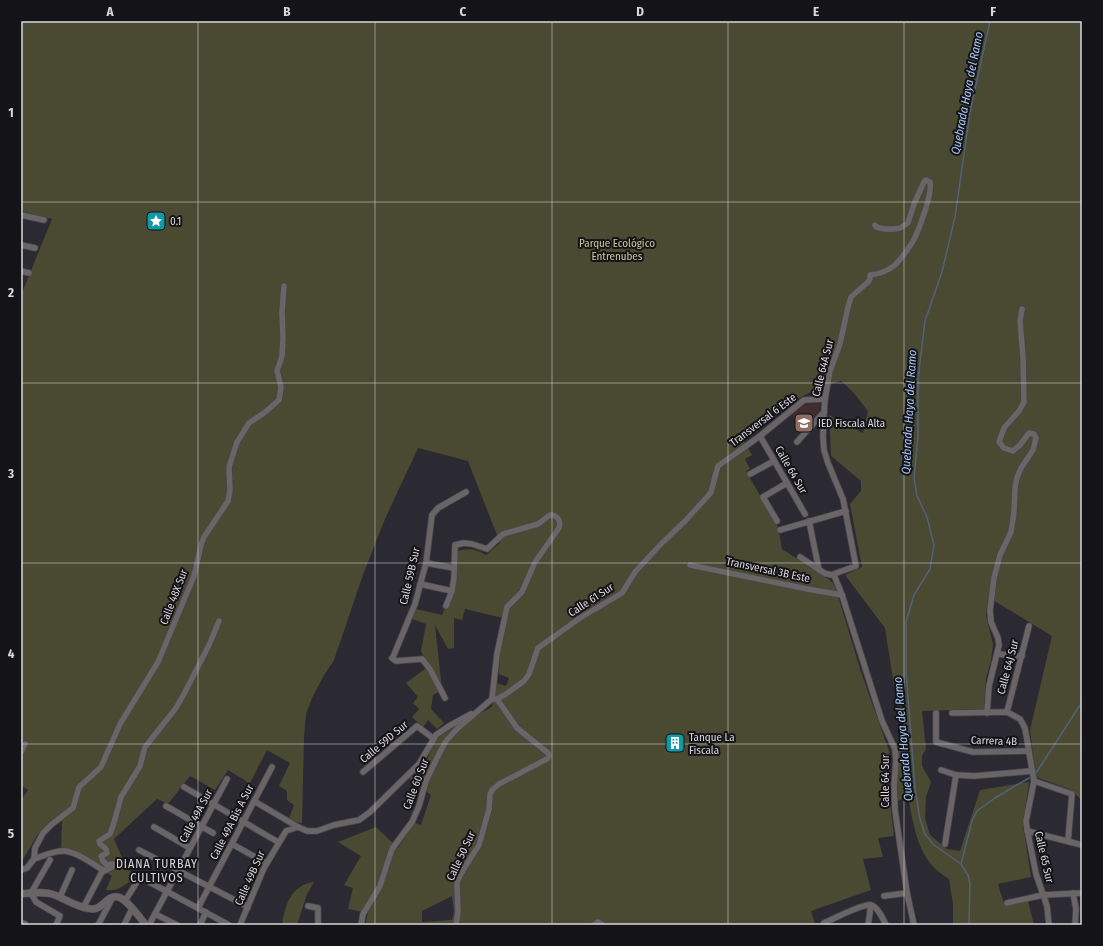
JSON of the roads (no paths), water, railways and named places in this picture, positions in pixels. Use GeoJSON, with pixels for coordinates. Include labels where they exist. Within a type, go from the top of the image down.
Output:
{"type":"FeatureCollection","features":[{"type":"Feature","properties":{"kind":"street","name":"Calle 64A Sur"},"geometry":{"type":"LineString","coordinates":[[834,575],[856,566],[846,511],[824,450],[824,412],[830,371],[840,344],[844,319],[851,297],[868,282],[870,275],[884,272],[895,265],[912,243],[926,208],[930,182],[926,180],[924,182],[914,204],[908,223],[900,228],[885,230],[876,227],[875,225]]}},
{"type":"Feature","properties":{"kind":"street"},"geometry":{"type":"LineString","coordinates":[[21,215],[44,220]]}},
{"type":"Feature","properties":{"kind":"street"},"geometry":{"type":"LineString","coordinates":[[21,245],[35,248]]}},
{"type":"Feature","properties":{"kind":"street"},"geometry":{"type":"LineString","coordinates":[[21,271],[29,273]]}},
{"type":"Feature","properties":{"kind":"street","name":"Calle 48X Sur"},"geometry":{"type":"LineString","coordinates":[[34,859],[34,848],[43,833],[73,808],[79,787],[101,767],[120,724],[158,662],[194,576],[204,537],[228,501],[230,490],[229,467],[237,442],[249,423],[279,400],[281,387],[277,371],[282,356],[282,312],[284,286]]}},
{"type":"Feature","properties":{"kind":"street"},"geometry":{"type":"LineString","coordinates":[[987,713],[988,686],[999,646],[998,638],[991,622],[990,610],[994,578],[1000,555],[1011,532],[1017,478],[1021,468],[1033,450],[1036,438],[1034,434],[1029,433],[1020,445],[1013,451],[1004,448],[998,442],[1004,428],[1019,411],[1024,402],[1023,357],[1020,321],[1022,309]]}},
{"type":"Feature","properties":{"kind":"street","name":"Transversal 6 Este"},"geometry":{"type":"LineString","coordinates":[[718,466],[760,436],[804,400],[825,399]]}},
{"type":"Feature","properties":{"kind":"street"},"geometry":{"type":"LineString","coordinates":[[797,442],[824,412]]}},
{"type":"Feature","properties":{"kind":"street","name":"Calle 64 Sur"},"geometry":{"type":"LineString","coordinates":[[760,436],[805,514]]}},
{"type":"Feature","properties":{"kind":"street"},"geometry":{"type":"LineString","coordinates":[[750,474],[774,460]]}},
{"type":"Feature","properties":{"kind":"street","name":"Calle 61 Sur"},"geometry":{"type":"LineString","coordinates":[[494,699],[512,690],[527,678],[538,648],[580,618],[622,593],[635,572],[708,496],[711,492],[718,466]]}},
{"type":"Feature","properties":{"kind":"street"},"geometry":{"type":"LineString","coordinates":[[776,521],[763,497],[787,483]]}},
{"type":"Feature","properties":{"kind":"street","name":"Calle 59B Sur"},"geometry":{"type":"LineString","coordinates":[[445,698],[430,669],[422,659],[394,660],[392,658],[413,612],[426,563],[432,515],[438,508],[466,492]]}},
{"type":"Feature","properties":{"kind":"street"},"geometry":{"type":"LineString","coordinates":[[780,530],[846,511]]}},
{"type":"Feature","properties":{"kind":"street"},"geometry":{"type":"LineString","coordinates":[[446,606],[452,591],[454,545],[464,543],[472,544],[487,550],[503,534],[538,524],[548,515],[554,516],[559,520],[559,528],[535,562],[522,592],[507,607],[497,654],[494,699]]}},
{"type":"Feature","properties":{"kind":"street"},"geometry":{"type":"LineString","coordinates":[[809,521],[822,572]]}},
{"type":"Feature","properties":{"kind":"street"},"geometry":{"type":"LineString","coordinates":[[800,557],[822,572],[834,575]]}},
{"type":"Feature","properties":{"kind":"street"},"geometry":{"type":"LineString","coordinates":[[426,563],[454,568]]}},
{"type":"Feature","properties":{"kind":"street","name":"Transversal 3B Este"},"geometry":{"type":"LineString","coordinates":[[690,565],[807,589],[842,594]]}},
{"type":"Feature","properties":{"kind":"street","name":"Calle 64 Sur"},"geometry":{"type":"LineString","coordinates":[[834,575],[842,594],[882,721],[895,749],[895,810],[907,893],[914,925]]}},
{"type":"Feature","properties":{"kind":"street"},"geometry":{"type":"LineString","coordinates":[[420,584],[452,591]]}},
{"type":"Feature","properties":{"kind":"street"},"geometry":{"type":"LineString","coordinates":[[83,908],[104,871],[112,868],[113,866],[112,864],[106,865],[103,861],[101,856],[107,853],[106,849],[100,844],[99,841],[110,834],[121,798],[140,766],[145,747],[176,708],[209,645],[219,621]]}},
{"type":"Feature","properties":{"kind":"street","name":"Calle 64J Sur"},"geometry":{"type":"LineString","coordinates":[[1007,712],[1029,626]]}},
{"type":"Feature","properties":{"kind":"street"},"geometry":{"type":"LineString","coordinates":[[998,654],[1022,656]]}},
{"type":"Feature","properties":{"kind":"street","name":"Calle 60 Sur"},"geometry":{"type":"LineString","coordinates":[[361,925],[363,914],[380,886],[392,850],[412,822],[419,806],[426,781],[446,741],[457,729],[494,699]]}},
{"type":"Feature","properties":{"kind":"street","name":"Calle 50 Sur"},"geometry":{"type":"LineString","coordinates":[[456,925],[458,912],[457,882],[479,845],[489,809],[490,794],[492,790],[499,784],[548,758],[548,753],[513,724],[494,699]]}},
{"type":"Feature","properties":{"kind":"street"},"geometry":{"type":"LineString","coordinates":[[254,801],[298,827],[311,832],[334,824],[359,820],[370,812],[419,764],[434,739],[441,731],[478,711]]}},
{"type":"Feature","properties":{"kind":"street"},"geometry":{"type":"LineString","coordinates":[[952,713],[1007,712]]}},
{"type":"Feature","properties":{"kind":"street","name":"Calle 65 Sur"},"geometry":{"type":"LineString","coordinates":[[1007,712],[1018,717],[1025,728],[1034,781],[1026,821],[1027,831],[1036,874],[1047,906],[1049,925]]}},
{"type":"Feature","properties":{"kind":"street","name":"Carrera 4B"},"geometry":{"type":"LineString","coordinates":[[936,713],[936,742],[973,752],[1029,751]]}},
{"type":"Feature","properties":{"kind":"street","name":"Calle 59D Sur"},"geometry":{"type":"LineString","coordinates":[[363,772],[417,726],[434,739]]}},
{"type":"Feature","properties":{"kind":"street"},"geometry":{"type":"LineString","coordinates":[[21,752],[25,744]]}},
{"type":"Feature","properties":{"kind":"street","name":"Calle 49A Bis A Sur"},"geometry":{"type":"LineString","coordinates":[[198,908],[272,767]]}},
{"type":"Feature","properties":{"kind":"street"},"geometry":{"type":"LineString","coordinates":[[941,770],[956,775],[974,776],[1032,771]]}},
{"type":"Feature","properties":{"kind":"street"},"geometry":{"type":"LineString","coordinates":[[945,844],[956,775]]}},
{"type":"Feature","properties":{"kind":"street","name":"Calle 49A Sur"},"geometry":{"type":"LineString","coordinates":[[148,925],[227,779]]}},
{"type":"Feature","properties":{"kind":"street"},"geometry":{"type":"LineString","coordinates":[[1034,781],[1072,794],[1068,841]]}},
{"type":"Feature","properties":{"kind":"street"},"geometry":{"type":"LineString","coordinates":[[184,787],[278,842]]}},
{"type":"Feature","properties":{"kind":"street"},"geometry":{"type":"LineString","coordinates":[[166,806],[212,833]]}},
{"type":"Feature","properties":{"kind":"street"},"geometry":{"type":"LineString","coordinates":[[154,827],[190,848]]}},
{"type":"Feature","properties":{"kind":"street","name":"Calle 49B Sur"},"geometry":{"type":"LineString","coordinates":[[240,925],[266,863],[278,842],[286,830],[298,827]]}},
{"type":"Feature","properties":{"kind":"street"},"geometry":{"type":"LineString","coordinates":[[1027,831],[1082,845]]}},
{"type":"Feature","properties":{"kind":"street"},"geometry":{"type":"LineString","coordinates":[[232,844],[266,863]]}},
{"type":"Feature","properties":{"kind":"street"},"geometry":{"type":"LineString","coordinates":[[139,850],[248,907]]}},
{"type":"Feature","properties":{"kind":"street"},"geometry":{"type":"LineString","coordinates":[[21,870],[28,868],[34,859],[48,854],[65,851],[79,856],[104,871]]}},
{"type":"Feature","properties":{"kind":"street"},"geometry":{"type":"LineString","coordinates":[[31,893],[50,860]]}},
{"type":"Feature","properties":{"kind":"street"},"geometry":{"type":"LineString","coordinates":[[60,897],[72,870]]}},
{"type":"Feature","properties":{"kind":"street"},"geometry":{"type":"LineString","coordinates":[[125,901],[140,877],[229,925]]}},
{"type":"Feature","properties":{"kind":"street"},"geometry":{"type":"LineString","coordinates":[[31,893],[36,902],[60,916],[56,925]]}},
{"type":"Feature","properties":{"kind":"street"},"geometry":{"type":"LineString","coordinates":[[21,894],[46,893],[60,897],[83,908],[92,909],[98,909],[113,897],[119,897],[125,901],[148,925]]}},
{"type":"Feature","properties":{"kind":"street"},"geometry":{"type":"LineString","coordinates":[[884,896],[907,893]]}},
{"type":"Feature","properties":{"kind":"street"},"geometry":{"type":"LineString","coordinates":[[1073,893],[1076,909],[1075,925]]}},
{"type":"Feature","properties":{"kind":"street"},"geometry":{"type":"LineString","coordinates":[[1007,903],[1042,895],[1082,893]]}},
{"type":"Feature","properties":{"kind":"street"},"geometry":{"type":"LineString","coordinates":[[98,925],[113,897]]}},
{"type":"Feature","properties":{"kind":"street"},"geometry":{"type":"LineString","coordinates":[[308,906],[318,908],[318,925]]}},
{"type":"Feature","properties":{"kind":"street"},"geometry":{"type":"LineString","coordinates":[[824,923],[862,906],[872,906]]}},
{"type":"Feature","properties":{"kind":"street"},"geometry":{"type":"LineString","coordinates":[[868,925],[872,906]]}},
{"type":"Feature","properties":{"kind":"street"},"geometry":{"type":"LineString","coordinates":[[872,906],[886,925]]}},
{"type":"Feature","properties":{"kind":"street"},"geometry":{"type":"LineString","coordinates":[[124,925],[132,909]]}},
{"type":"Feature","properties":{"kind":"street"},"geometry":{"type":"LineString","coordinates":[[200,925],[206,912]]}},
{"type":"Feature","properties":{"kind":"street"},"geometry":{"type":"LineString","coordinates":[[155,914],[177,925]]}},
{"type":"Feature","properties":{"kind":"street"},"geometry":{"type":"LineString","coordinates":[[594,925],[598,922],[603,925]]}},
{"type":"Feature","properties":{"kind":"waterway","name":"Quebrada Haya del Ramo"},"geometry":{"type":"LineString","coordinates":[[969,925],[970,884],[968,875],[961,864],[934,845],[925,834],[920,819],[915,788],[906,671],[906,622],[914,595],[930,569],[934,545],[927,517],[917,496],[914,478],[918,436],[918,379],[925,321],[942,272],[955,217],[970,112],[990,21]]}},
{"type":"Feature","properties":{"kind":"waterway"},"geometry":{"type":"LineString","coordinates":[[1036,773],[1082,702]]}},
{"type":"Feature","properties":{"kind":"waterway"},"geometry":{"type":"LineString","coordinates":[[961,864],[972,821],[977,811],[995,798],[1029,778]]}},
{"type":"Feature","properties":{"kind":"place","name":"0.1"},"geometry":{"type":"Point","coordinates":[156,221]}},
{"type":"Feature","properties":{"kind":"place","name":"IED Fiscala Alta"},"geometry":{"type":"Point","coordinates":[804,423]}},
{"type":"Feature","properties":{"kind":"place","name":"Tanque La Fiscala"},"geometry":{"type":"Point","coordinates":[675,743]}},
{"type":"Feature","properties":{"kind":"district","name":"DIANA TURBAY CULTIVOS"},"geometry":{"type":"Point","coordinates":[157,871]}},
{"type":"Feature","properties":{"kind":"park label","name":"Parque Ecológico Entrenubes"},"geometry":{"type":"Point","coordinates":[617,249]}}]}
